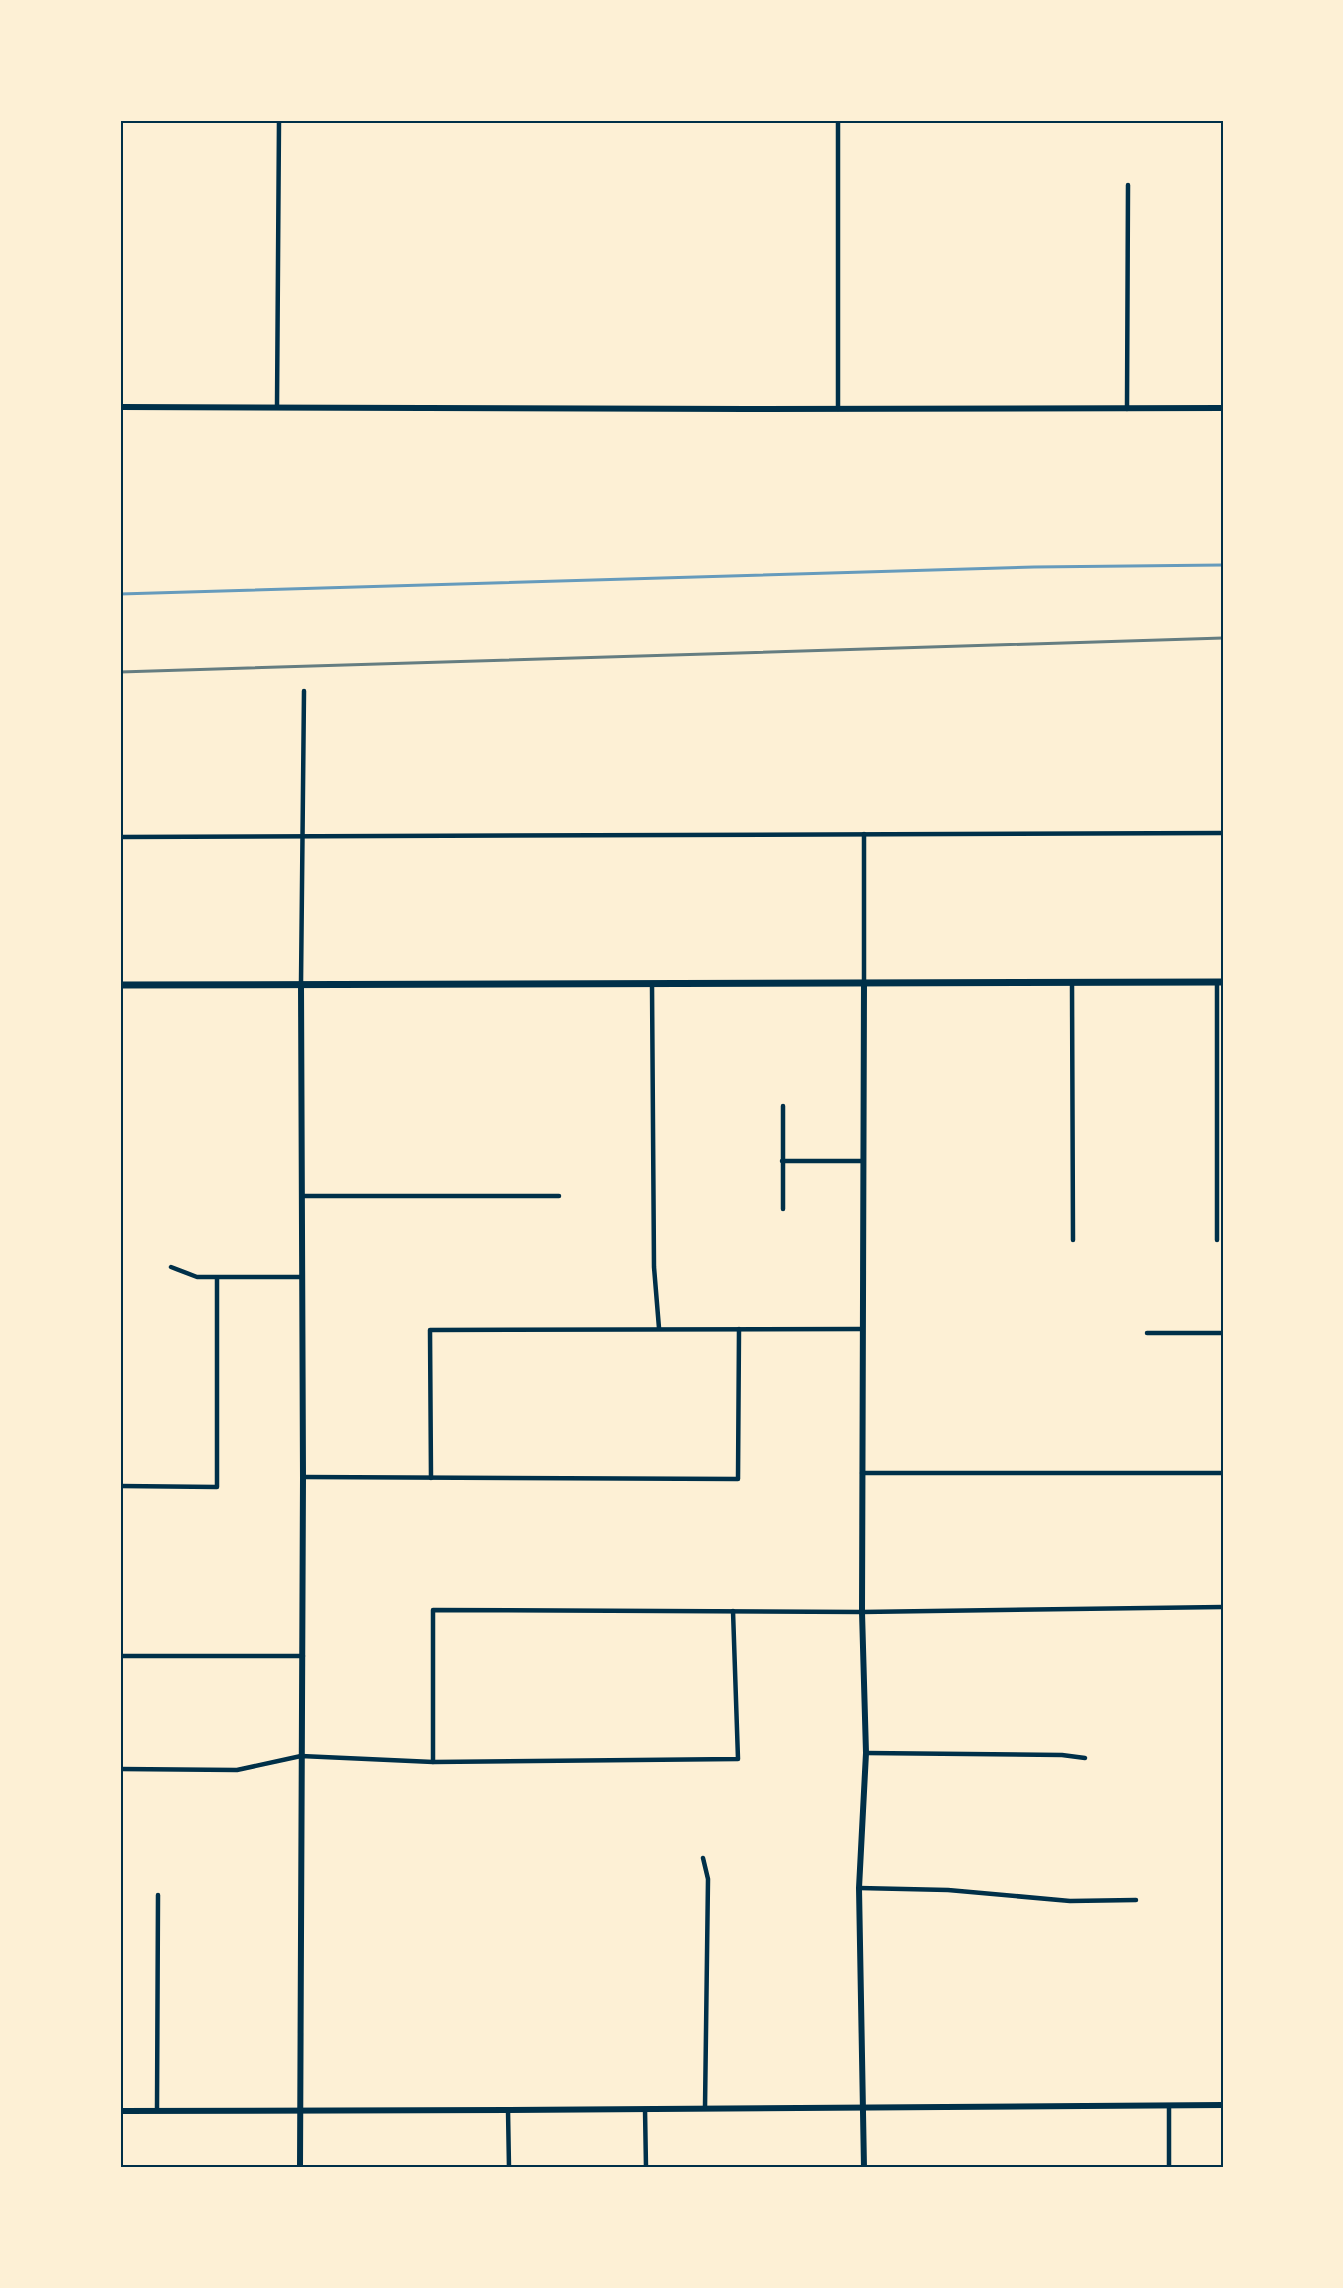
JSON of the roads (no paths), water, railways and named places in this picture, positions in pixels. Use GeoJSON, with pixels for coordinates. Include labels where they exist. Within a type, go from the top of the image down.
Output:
{"type":"FeatureCollection","features":[{"type":"Feature","properties":{"kind":"main road"},"geometry":{"type":"LineString","coordinates":[[120,985],[1220,982]]}},
{"type":"Feature","properties":{"kind":"street"},"geometry":{"type":"LineString","coordinates":[[277,407],[279,120]]}},
{"type":"Feature","properties":{"kind":"street"},"geometry":{"type":"LineString","coordinates":[[838,120],[838,409]]}},
{"type":"Feature","properties":{"kind":"street"},"geometry":{"type":"LineString","coordinates":[[1127,409],[1128,184]]}},
{"type":"Feature","properties":{"kind":"street"},"geometry":{"type":"LineString","coordinates":[[120,406],[1223,408]]}},
{"type":"Feature","properties":{"kind":"street"},"geometry":{"type":"LineString","coordinates":[[300,2168],[304,692]]}},
{"type":"Feature","properties":{"kind":"street"},"geometry":{"type":"LineString","coordinates":[[120,837],[1223,833]]}},
{"type":"Feature","properties":{"kind":"street"},"geometry":{"type":"LineString","coordinates":[[864,834],[862,1612],[866,1753],[859,1888],[864,2168]]}},
{"type":"Feature","properties":{"kind":"street"},"geometry":{"type":"LineString","coordinates":[[1072,982],[1073,1240]]}},
{"type":"Feature","properties":{"kind":"street"},"geometry":{"type":"LineString","coordinates":[[1217,1240],[1220,982]]}},
{"type":"Feature","properties":{"kind":"street"},"geometry":{"type":"LineString","coordinates":[[652,984],[654,1267],[659,1328]]}},
{"type":"Feature","properties":{"kind":"street"},"geometry":{"type":"LineString","coordinates":[[783,1106],[783,1209]]}},
{"type":"Feature","properties":{"kind":"street"},"geometry":{"type":"LineString","coordinates":[[782,1161],[863,1161]]}},
{"type":"Feature","properties":{"kind":"street"},"geometry":{"type":"LineString","coordinates":[[303,1196],[559,1196]]}},
{"type":"Feature","properties":{"kind":"street"},"geometry":{"type":"LineString","coordinates":[[171,1267],[197,1277],[302,1277]]}},
{"type":"Feature","properties":{"kind":"street"},"geometry":{"type":"LineString","coordinates":[[120,1486],[217,1487],[217,1278]]}},
{"type":"Feature","properties":{"kind":"street"},"geometry":{"type":"LineString","coordinates":[[303,1477],[738,1479],[739,1329]]}},
{"type":"Feature","properties":{"kind":"street"},"geometry":{"type":"LineString","coordinates":[[431,1478],[430,1330],[862,1329]]}},
{"type":"Feature","properties":{"kind":"street"},"geometry":{"type":"LineString","coordinates":[[1147,1334],[1223,1333]]}},
{"type":"Feature","properties":{"kind":"street"},"geometry":{"type":"LineString","coordinates":[[862,1473],[1223,1473]]}},
{"type":"Feature","properties":{"kind":"street"},"geometry":{"type":"LineString","coordinates":[[433,1762],[433,1610],[862,1612],[1223,1607]]}},
{"type":"Feature","properties":{"kind":"street"},"geometry":{"type":"LineString","coordinates":[[120,1769],[237,1770],[301,1756],[433,1762],[738,1759],[733,1611]]}},
{"type":"Feature","properties":{"kind":"street"},"geometry":{"type":"LineString","coordinates":[[120,1656],[303,1656]]}},
{"type":"Feature","properties":{"kind":"street"},"geometry":{"type":"LineString","coordinates":[[866,1753],[1062,1755],[1085,1758]]}},
{"type":"Feature","properties":{"kind":"street"},"geometry":{"type":"LineString","coordinates":[[703,1858],[708,1879],[705,2108]]}},
{"type":"Feature","properties":{"kind":"street"},"geometry":{"type":"LineString","coordinates":[[859,1888],[948,1890],[1070,1901],[1137,1900]]}},
{"type":"Feature","properties":{"kind":"street"},"geometry":{"type":"LineString","coordinates":[[157,2110],[158,1895]]}},
{"type":"Feature","properties":{"kind":"street"},"geometry":{"type":"LineString","coordinates":[[120,2110],[1223,2105]]}},
{"type":"Feature","properties":{"kind":"street"},"geometry":{"type":"LineString","coordinates":[[1169,2106],[1169,2168]]}},
{"type":"Feature","properties":{"kind":"street"},"geometry":{"type":"LineString","coordinates":[[645,2109],[646,2168]]}},
{"type":"Feature","properties":{"kind":"street"},"geometry":{"type":"LineString","coordinates":[[508,2110],[509,2168]]}},
{"type":"Feature","properties":{"kind":"waterway"},"geometry":{"type":"LineString","coordinates":[[120,594],[1034,567],[1223,565]]}},
{"type":"Feature","properties":{"kind":"railway"},"geometry":{"type":"LineString","coordinates":[[120,672],[1223,638]]}}]}
